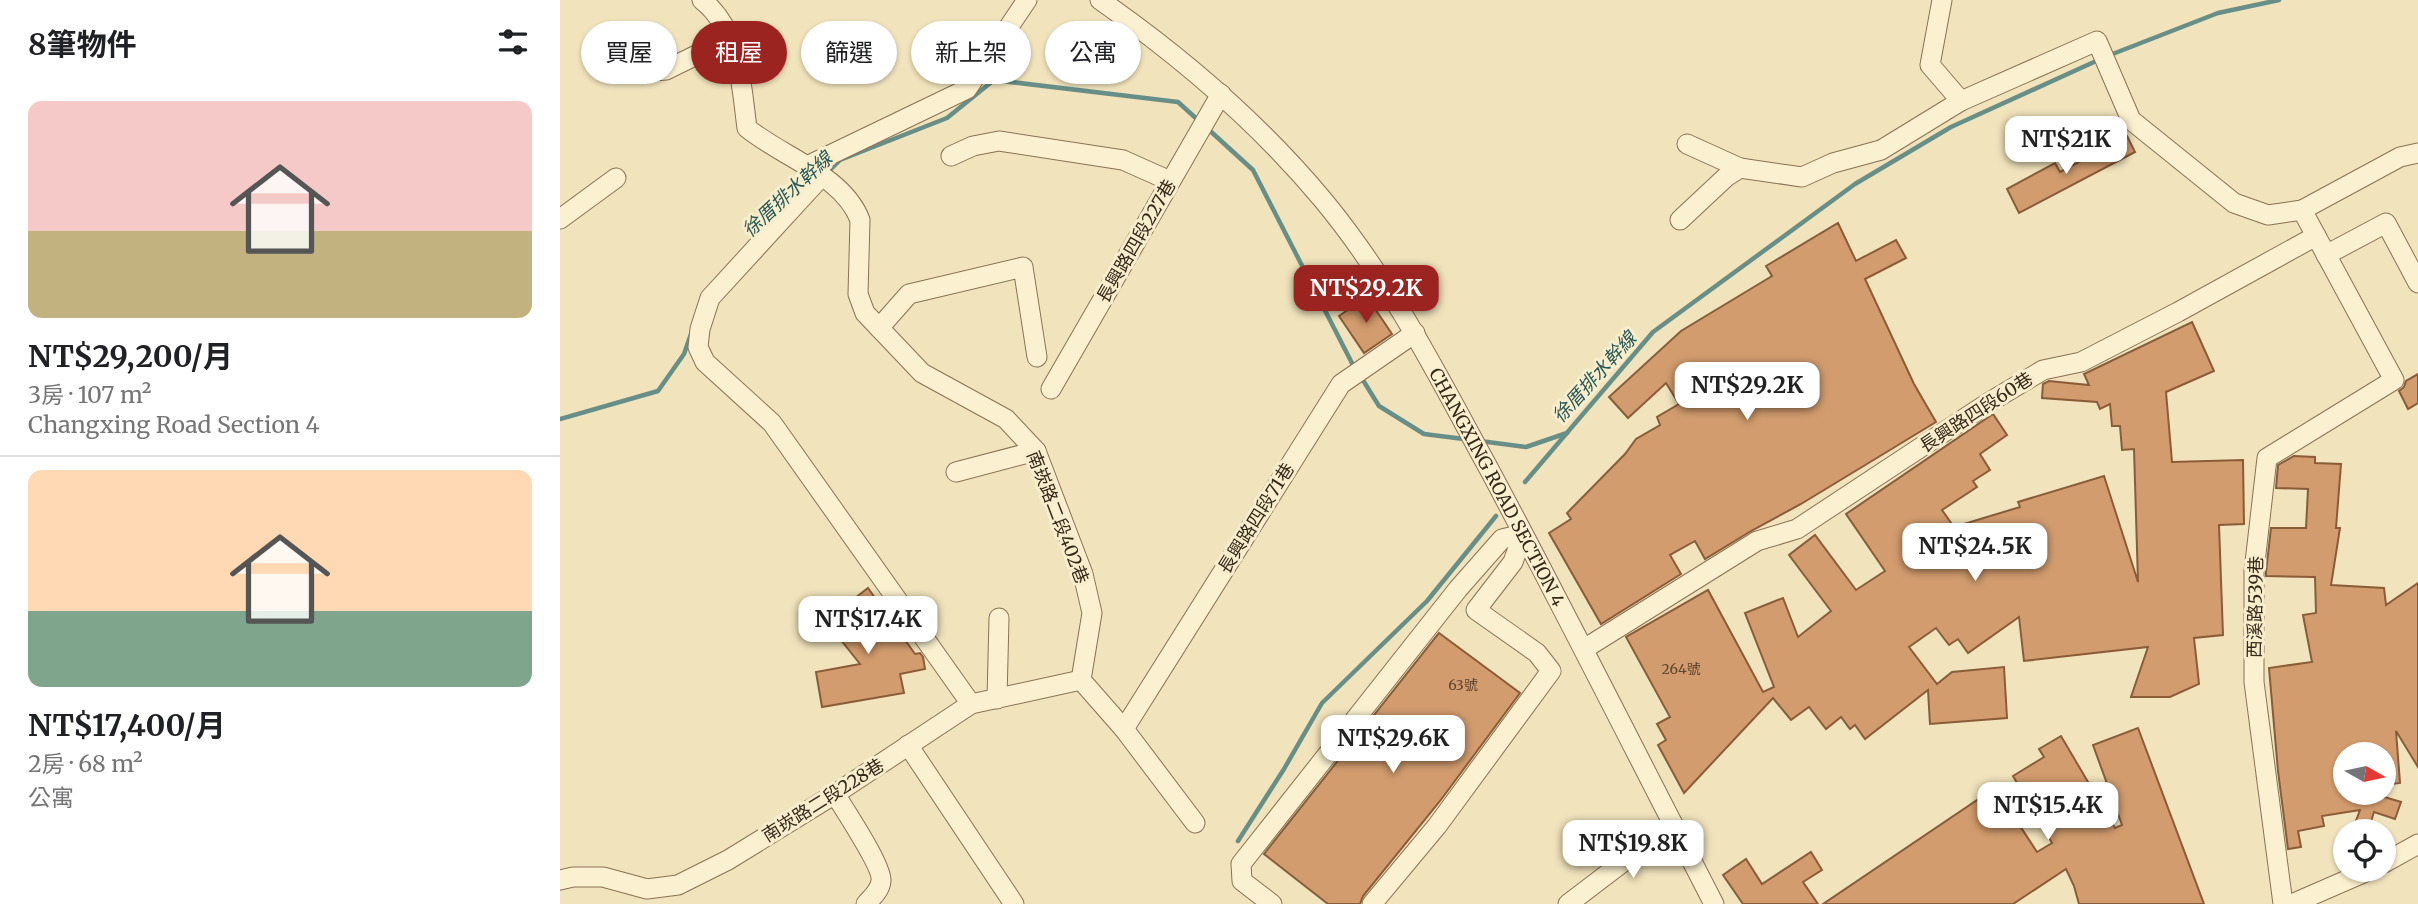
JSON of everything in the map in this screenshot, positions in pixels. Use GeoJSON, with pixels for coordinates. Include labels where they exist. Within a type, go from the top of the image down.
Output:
{"type":"FeatureCollection","features":[{"type":"Feature","properties":{"kind":"street","name":"南崁路二段402巷"},"geometry":{"type":"LineString","coordinates":[[702,0],[711,7],[720,21]]}},
{"type":"Feature","properties":{"kind":"street"},"geometry":{"type":"LineString","coordinates":[[971,704],[772,423],[705,362],[698,347],[700,329],[710,298],[814,171],[967,89],[1027,0]]}},
{"type":"Feature","properties":{"kind":"street","name":"CHANGXING ROAD SECTION 4"},"geometry":{"type":"LineString","coordinates":[[1100,0],[1158,41],[1222,94],[1323,200],[1384,281],[1415,333],[1584,649],[1714,904]]}},
{"type":"Feature","properties":{"kind":"street"},"geometry":{"type":"LineString","coordinates":[[1942,0],[1930,65],[1961,102]]}},
{"type":"Feature","properties":{"kind":"street"},"geometry":{"type":"LineString","coordinates":[[1687,144],[1740,168],[1802,177],[1833,163],[1881,150],[1961,102],[2097,41],[2131,120],[2234,203],[2268,215],[2302,210],[2400,157],[2418,153]]}},
{"type":"Feature","properties":{"kind":"street","name":"南崁路二段402巷"},"geometry":{"type":"LineString","coordinates":[[740,84],[747,128],[761,140],[814,171],[844,195],[856,210],[860,220],[858,294],[865,313],[922,373],[1006,419],[1036,452],[1083,574],[1092,613],[1081,680]]}},
{"type":"Feature","properties":{"kind":"street","name":"長興路四段227巷"},"geometry":{"type":"LineString","coordinates":[[1051,389],[1222,94]]}},
{"type":"Feature","properties":{"kind":"street"},"geometry":{"type":"LineString","coordinates":[[951,156],[973,146],[999,141],[1123,160],[1170,181]]}},
{"type":"Feature","properties":{"kind":"street"},"geometry":{"type":"LineString","coordinates":[[1680,220],[1726,177],[1740,168]]}},
{"type":"Feature","properties":{"kind":"street"},"geometry":{"type":"LineString","coordinates":[[560,219],[617,178]]}},
{"type":"Feature","properties":{"kind":"street"},"geometry":{"type":"LineString","coordinates":[[2302,210],[2326,255],[2386,223],[2418,283]]}},
{"type":"Feature","properties":{"kind":"street","name":"長興路四段60巷"},"geometry":{"type":"LineString","coordinates":[[1584,649],[1757,541],[1797,529],[2043,370],[2081,362],[2316,236]]}},
{"type":"Feature","properties":{"kind":"street","name":"西溪路539巷"},"geometry":{"type":"LineString","coordinates":[[2283,904],[2254,682],[2254,571],[2267,458],[2394,380],[2326,255]]}},
{"type":"Feature","properties":{"kind":"street"},"geometry":{"type":"LineString","coordinates":[[879,328],[909,294],[1023,267],[1037,357]]}},
{"type":"Feature","properties":{"kind":"street","name":"長興路四段71巷"},"geometry":{"type":"LineString","coordinates":[[1124,729],[1341,384],[1415,333]]}},
{"type":"Feature","properties":{"kind":"street"},"geometry":{"type":"LineString","coordinates":[[957,472],[1036,452]]}},
{"type":"Feature","properties":{"kind":"street"},"geometry":{"type":"LineString","coordinates":[[1272,904],[1242,881],[1241,864],[1453,595],[1502,539],[1523,534]]}},
{"type":"Feature","properties":{"kind":"street"},"geometry":{"type":"LineString","coordinates":[[1476,610],[1513,562],[1523,534]]}},
{"type":"Feature","properties":{"kind":"street"},"geometry":{"type":"LineString","coordinates":[[1372,904],[1437,826],[1551,671],[1537,653],[1453,595]]}},
{"type":"Feature","properties":{"kind":"street"},"geometry":{"type":"LineString","coordinates":[[997,699],[999,618]]}},
{"type":"Feature","properties":{"kind":"street"},"geometry":{"type":"LineString","coordinates":[[1081,680],[1124,729],[1195,823]]}},
{"type":"Feature","properties":{"kind":"street","name":"南崁路二段228巷"},"geometry":{"type":"LineString","coordinates":[[560,880],[603,877],[647,889],[678,884],[728,860],[835,794],[971,704],[1081,680]]}},
{"type":"Feature","properties":{"kind":"street"},"geometry":{"type":"LineString","coordinates":[[908,745],[1014,904]]}},
{"type":"Feature","properties":{"kind":"street"},"geometry":{"type":"LineString","coordinates":[[835,794],[877,864],[882,879],[878,891],[866,904]]}},
{"type":"Feature","properties":{"kind":"street"},"geometry":{"type":"LineString","coordinates":[[1568,904],[1673,824]]}},
{"type":"Feature","properties":{"kind":"street"},"geometry":{"type":"LineString","coordinates":[[2396,856],[2418,844]]}},
{"type":"Feature","properties":{"kind":"street"},"geometry":{"type":"LineString","coordinates":[[2292,904],[2342,882]]}},
{"type":"Feature","properties":{"kind":"building"},"geometry":{"type":"Polygon","coordinates":[[[2127,136],[2135,152],[2019,213],[2007,189],[2055,163],[2060,172],[2127,136]]]}},
{"type":"Feature","properties":{"kind":"building"},"geometry":{"type":"Polygon","coordinates":[[[1838,223],[1856,261],[1896,240],[1906,258],[1865,279],[1914,384],[1936,422],[1705,559],[1695,541],[1670,555],[1681,574],[1601,624],[1549,533],[1571,519],[1567,513],[1625,454],[1636,439],[1660,425],[1657,417],[1679,404],[1666,383],[1628,418],[1609,397],[1681,331],[1772,276],[1766,266],[1838,223]]]}},
{"type":"Feature","properties":{"kind":"building"},"geometry":{"type":"Polygon","coordinates":[[[1367,297],[1392,334],[1364,353],[1339,316],[1367,297]]]}},
{"type":"Feature","properties":{"kind":"building"},"geometry":{"type":"Polygon","coordinates":[[[2192,322],[2214,371],[2166,392],[2172,462],[2243,460],[2244,524],[2219,525],[2223,635],[2194,638],[2199,684],[2170,697],[2131,697],[2148,647],[2024,661],[2019,617],[1968,653],[1958,639],[1949,645],[1936,628],[1909,647],[1937,684],[1952,672],[2004,667],[2007,718],[1930,724],[1928,690],[1865,739],[1855,725],[1850,729],[1841,717],[1826,729],[1809,707],[1791,720],[1773,698],[1684,793],[1658,745],[1666,740],[1657,724],[1670,717],[1626,637],[1708,590],[1763,692],[1774,687],[1745,613],[1783,598],[1798,637],[1831,611],[1789,555],[1815,535],[1856,590],[1885,571],[1846,514],[1993,414],[2007,435],[1980,454],[1990,470],[1973,481],[1977,487],[1942,510],[1954,527],[2020,507],[2018,502],[2104,476],[2138,582],[2134,449],[2122,450],[2120,426],[2112,426],[2110,404],[2100,409],[2097,402],[2042,398],[2043,384],[2049,381],[2089,385],[2084,374],[2192,322]]]}},
{"type":"Feature","properties":{"kind":"building"},"geometry":{"type":"Polygon","coordinates":[[[2418,374],[2418,403],[2408,409],[2399,391],[2406,381],[2418,374]]]}},
{"type":"Feature","properties":{"kind":"building"},"geometry":{"type":"Polygon","coordinates":[[[2294,456],[2315,457],[2315,463],[2341,464],[2336,528],[2340,528],[2331,585],[2384,588],[2386,605],[2418,583],[2418,767],[2396,731],[2400,783],[2396,784],[2396,742],[2333,742],[2333,805],[2396,805],[2396,800],[2401,802],[2395,819],[2374,812],[2372,819],[2357,819],[2360,810],[2322,816],[2324,826],[2298,831],[2301,847],[2288,849],[2269,668],[2312,662],[2303,615],[2316,613],[2315,577],[2266,576],[2271,528],[2306,528],[2308,489],[2276,488],[2278,465],[2294,456]]]}},
{"type":"Feature","properties":{"kind":"building"},"geometry":{"type":"Polygon","coordinates":[[[868,588],[915,654],[920,653],[923,657],[925,669],[900,674],[904,693],[822,707],[816,672],[860,664],[837,635],[845,627],[836,613],[868,588]]]}},
{"type":"Feature","properties":{"kind":"building"},"geometry":{"type":"Polygon","coordinates":[[[1439,633],[1520,693],[1440,801],[1363,896],[1360,904],[1328,904],[1264,854],[1439,633]]]}},
{"type":"Feature","properties":{"kind":"building"},"geometry":{"type":"Polygon","coordinates":[[[2138,728],[2204,904],[2079,904],[2066,869],[2013,904],[1823,904],[1995,788],[2037,852],[2052,843],[2013,776],[2044,757],[2039,749],[2061,736],[2115,828],[2122,825],[2093,745],[2138,728]]]}},
{"type":"Feature","properties":{"kind":"building"},"geometry":{"type":"Polygon","coordinates":[[[1811,852],[1822,870],[1803,882],[1818,904],[1743,904],[1723,875],[1746,859],[1762,884],[1811,852]]]}},
{"type":"Feature","properties":{"kind":"waterway","name":"徐厝排水幹線"},"geometry":{"type":"LineString","coordinates":[[2110,55],[2218,13],[2279,0]]}},
{"type":"Feature","properties":{"kind":"waterway","name":"徐厝排水幹線"},"geometry":{"type":"LineString","coordinates":[[1525,482],[1653,332],[1855,184],[1951,127],[2094,62]]}},
{"type":"Feature","properties":{"kind":"waterway","name":"徐厝排水幹線"},"geometry":{"type":"LineString","coordinates":[[827,173],[840,160],[947,118],[994,80],[1178,102],[1199,121]]}},
{"type":"Feature","properties":{"kind":"waterway","name":"徐厝排水幹線"},"geometry":{"type":"LineString","coordinates":[[1208,129],[1253,170],[1354,367]]}},
{"type":"Feature","properties":{"kind":"waterway","name":"徐厝排水幹線"},"geometry":{"type":"LineString","coordinates":[[560,419],[658,391],[684,354],[691,334]]}},
{"type":"Feature","properties":{"kind":"waterway","name":"徐厝排水幹線"},"geometry":{"type":"LineString","coordinates":[[1361,377],[1379,406],[1424,434],[1464,439]]}},
{"type":"Feature","properties":{"kind":"waterway","name":"徐厝排水幹線"},"geometry":{"type":"LineString","coordinates":[[1480,441],[1526,447],[1567,433]]}},
{"type":"Feature","properties":{"kind":"waterway"},"geometry":{"type":"LineString","coordinates":[[1238,841],[1322,703],[1427,601],[1496,516]]}}]}
